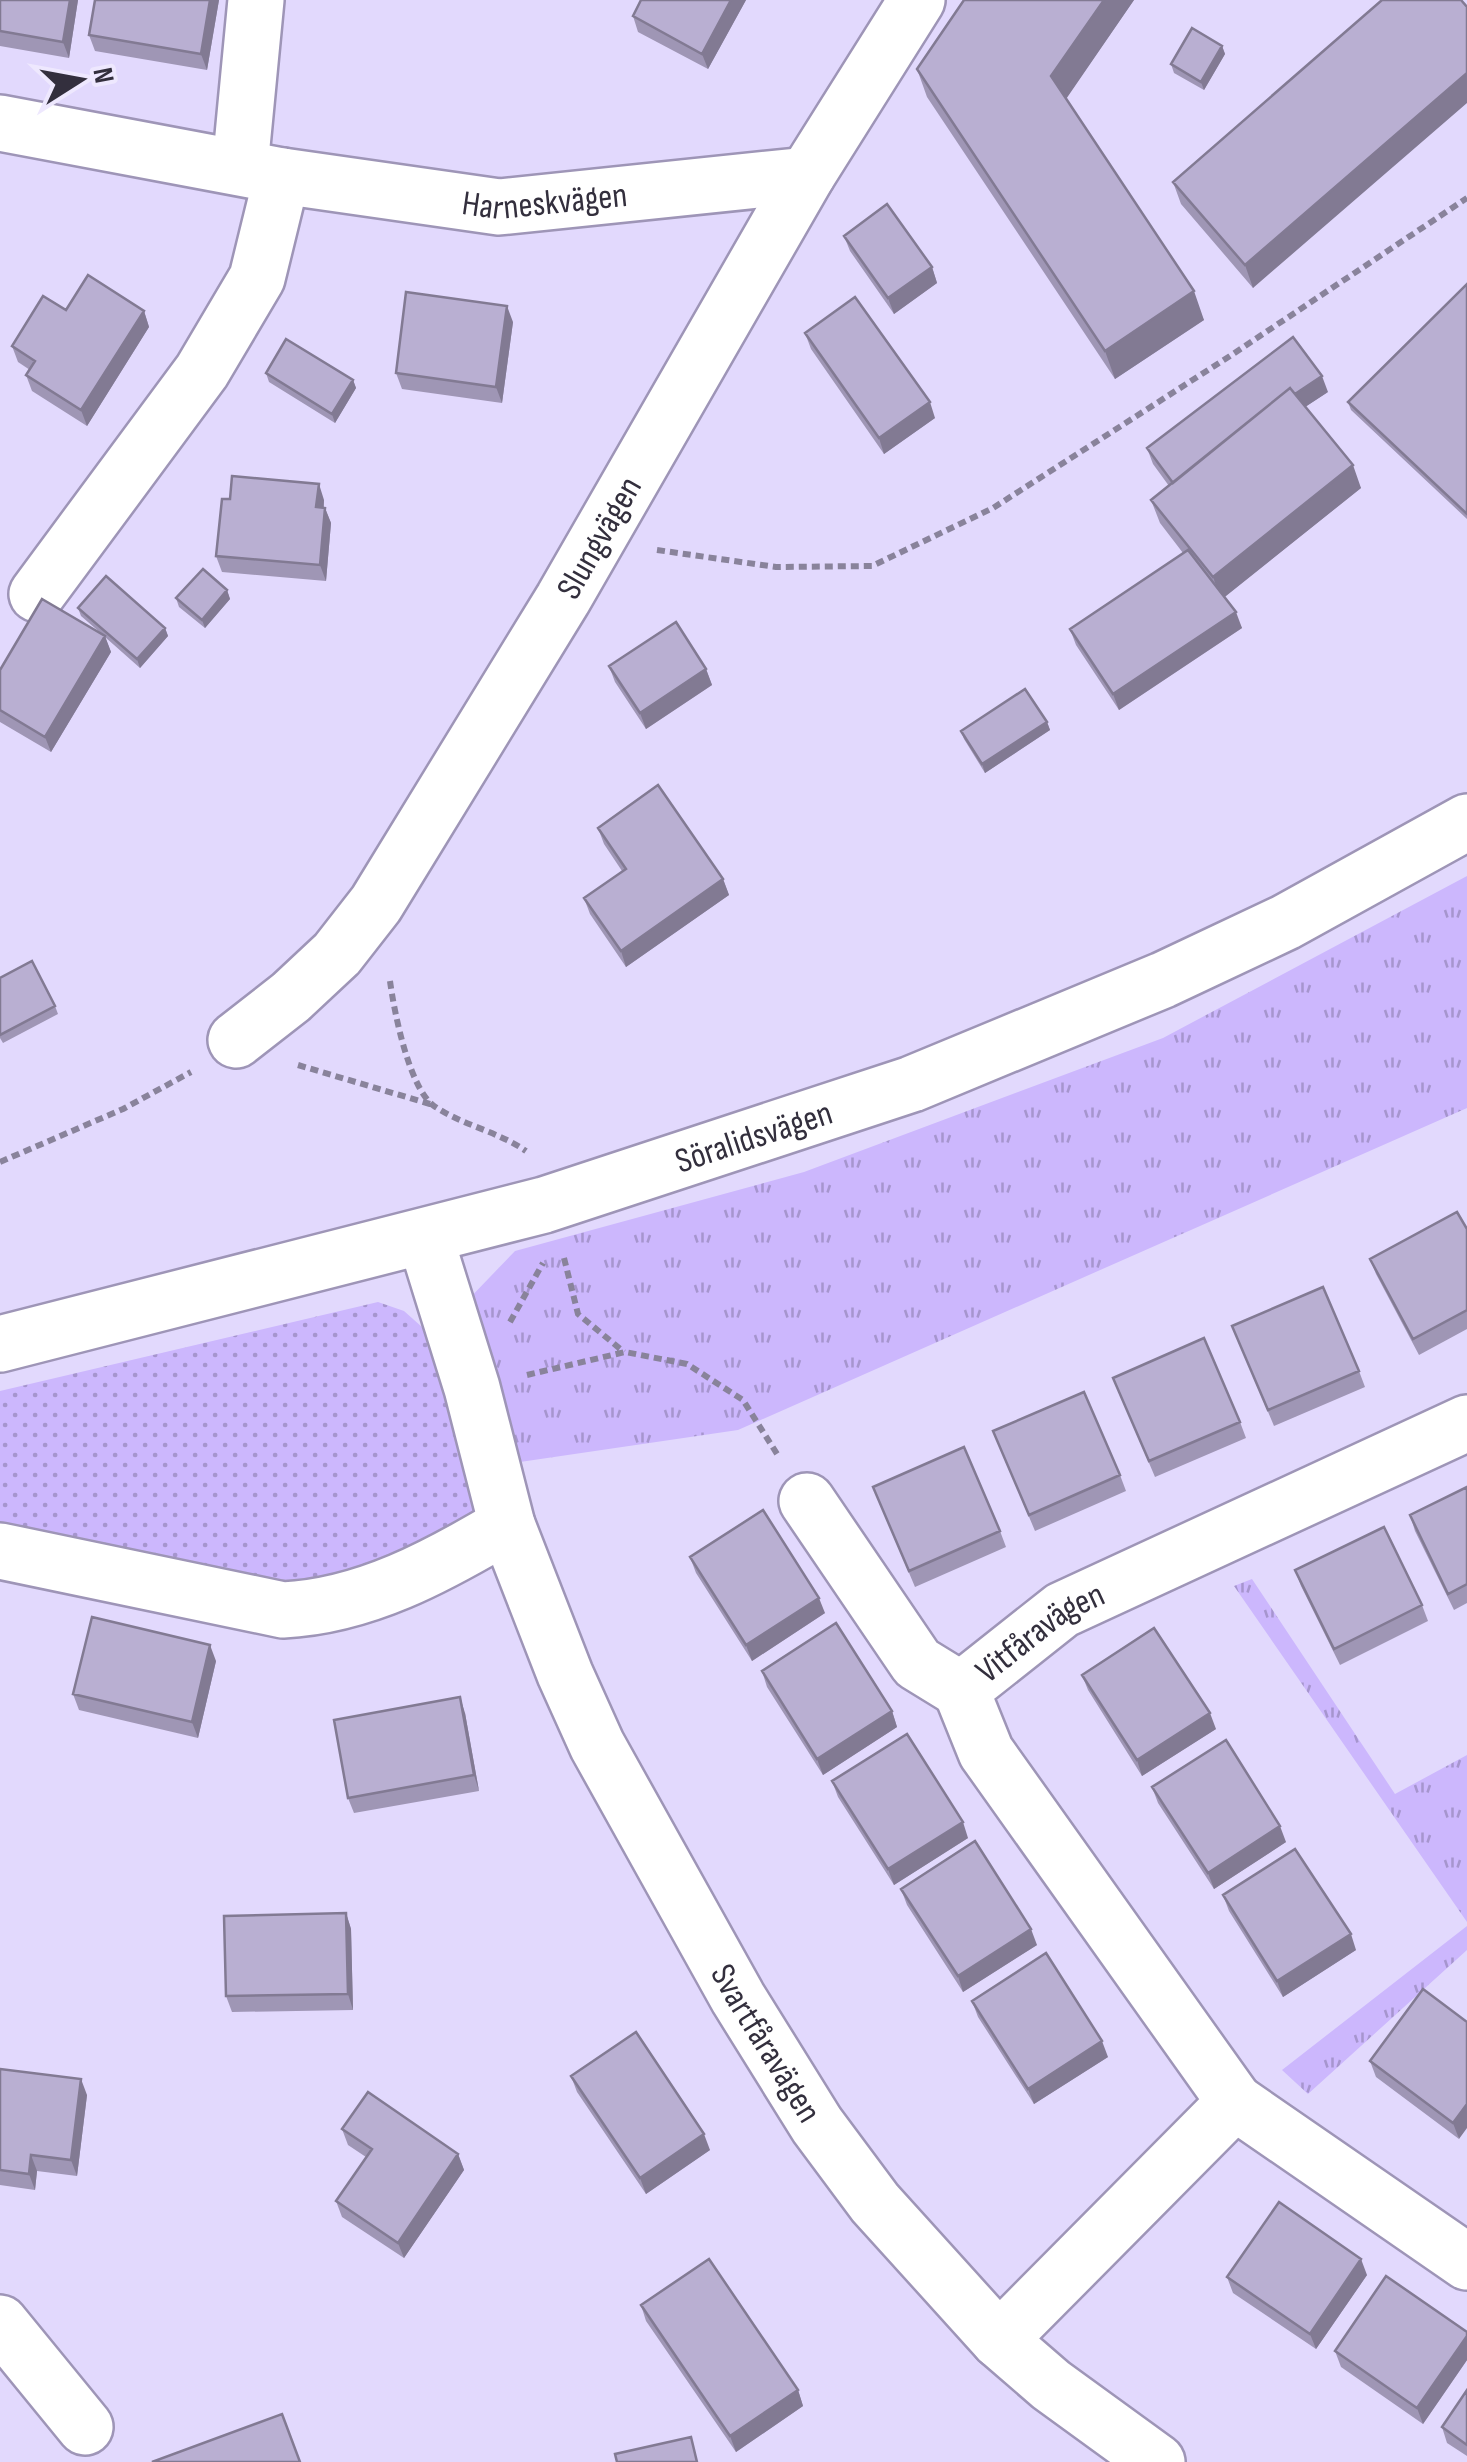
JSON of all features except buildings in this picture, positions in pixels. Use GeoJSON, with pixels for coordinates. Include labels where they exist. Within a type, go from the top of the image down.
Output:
{"type":"FeatureCollection","features":[{"type":"Feature","properties":{"kind":"street"},"geometry":{"type":"LineString","coordinates":[[36,594],[202,371],[257,278],[261,172],[256,0]]}},
{"type":"Feature","properties":{"kind":"street","name":"Slungvägen"},"geometry":{"type":"LineString","coordinates":[[236,1040],[337,954],[376,904],[609,521],[807,176],[918,0]]}},
{"type":"Feature","properties":{"kind":"street","name":"Harneskvägen"},"geometry":{"type":"LineString","coordinates":[[0,123],[261,172],[499,207],[807,176]]}},
{"type":"Feature","properties":{"kind":"street","name":"Söralidsvägen"},"geometry":{"type":"LineString","coordinates":[[0,1344],[425,1237],[551,1221],[912,1084],[1109,1002],[1286,922],[1467,822]]}},
{"type":"Feature","properties":{"kind":"street","name":"Svartfåravägen"},"geometry":{"type":"LineString","coordinates":[[425,1237],[472,1388],[507,1525],[565,1674],[598,1745],[738,1998],[817,2125],[876,2203],[999,2340],[1051,2384],[1157,2462]]}},
{"type":"Feature","properties":{"kind":"street","name":"Vitfåravägen"},"geometry":{"type":"LineString","coordinates":[[1467,1422],[1062,1610],[961,1690],[986,1752],[1235,2102],[1467,2262]]}},
{"type":"Feature","properties":{"kind":"street"},"geometry":{"type":"LineString","coordinates":[[807,1500],[917,1662],[961,1690]]}},
{"type":"Feature","properties":{"kind":"street"},"geometry":{"type":"LineString","coordinates":[[3,1568],[282,1610],[316,1609],[377,1591],[441,1564],[507,1525]]}},
{"type":"Feature","properties":{"kind":"street"},"geometry":{"type":"LineString","coordinates":[[999,2340],[1235,2102]]}},
{"type":"Feature","properties":{"kind":"street"},"geometry":{"type":"LineString","coordinates":[[0,2323],[84,2427]]}},
{"type":"Feature","properties":{"kind":"path"},"geometry":{"type":"LineString","coordinates":[[609,521],[660,552],[776,567],[872,566],[993,508],[1467,198]]}},
{"type":"Feature","properties":{"kind":"path"},"geometry":{"type":"LineString","coordinates":[[376,904],[384,920],[397,1028],[431,1104]]}},
{"type":"Feature","properties":{"kind":"path"},"geometry":{"type":"LineString","coordinates":[[0,1162],[123,1109],[181,1079],[236,1040],[251,1051],[431,1104],[525,1150],[544,1144]]}},
{"type":"Feature","properties":{"kind":"path"},"geometry":{"type":"LineString","coordinates":[[525,1150],[578,1314],[625,1352]]}},
{"type":"Feature","properties":{"kind":"path"},"geometry":{"type":"LineString","coordinates":[[472,1388],[551,1221]]}},
{"type":"Feature","properties":{"kind":"path"},"geometry":{"type":"LineString","coordinates":[[472,1388],[625,1352],[687,1364],[743,1400],[807,1500]]}},
{"type":"Feature","properties":{"kind":"green space"},"geometry":{"type":"Polygon","coordinates":[[[1467,876],[1467,1108],[738,1430],[520,1462],[464,1304],[515,1251],[804,1172],[1163,1038],[1467,876]]]}},
{"type":"Feature","properties":{"kind":"green space"},"geometry":{"type":"Polygon","coordinates":[[[378,1302],[404,1311],[431,1335],[481,1519],[326,1585],[215,1579],[0,1532],[0,1391],[378,1302]]]}},
{"type":"Feature","properties":{"kind":"green space"},"geometry":{"type":"Polygon","coordinates":[[[1252,1579],[1395,1794],[1467,1755],[1467,1922],[1234,1586],[1252,1579]]]}},
{"type":"Feature","properties":{"kind":"green space"},"geometry":{"type":"Polygon","coordinates":[[[1467,1926],[1467,1950],[1308,2094],[1282,2070],[1467,1926]]]}}]}
